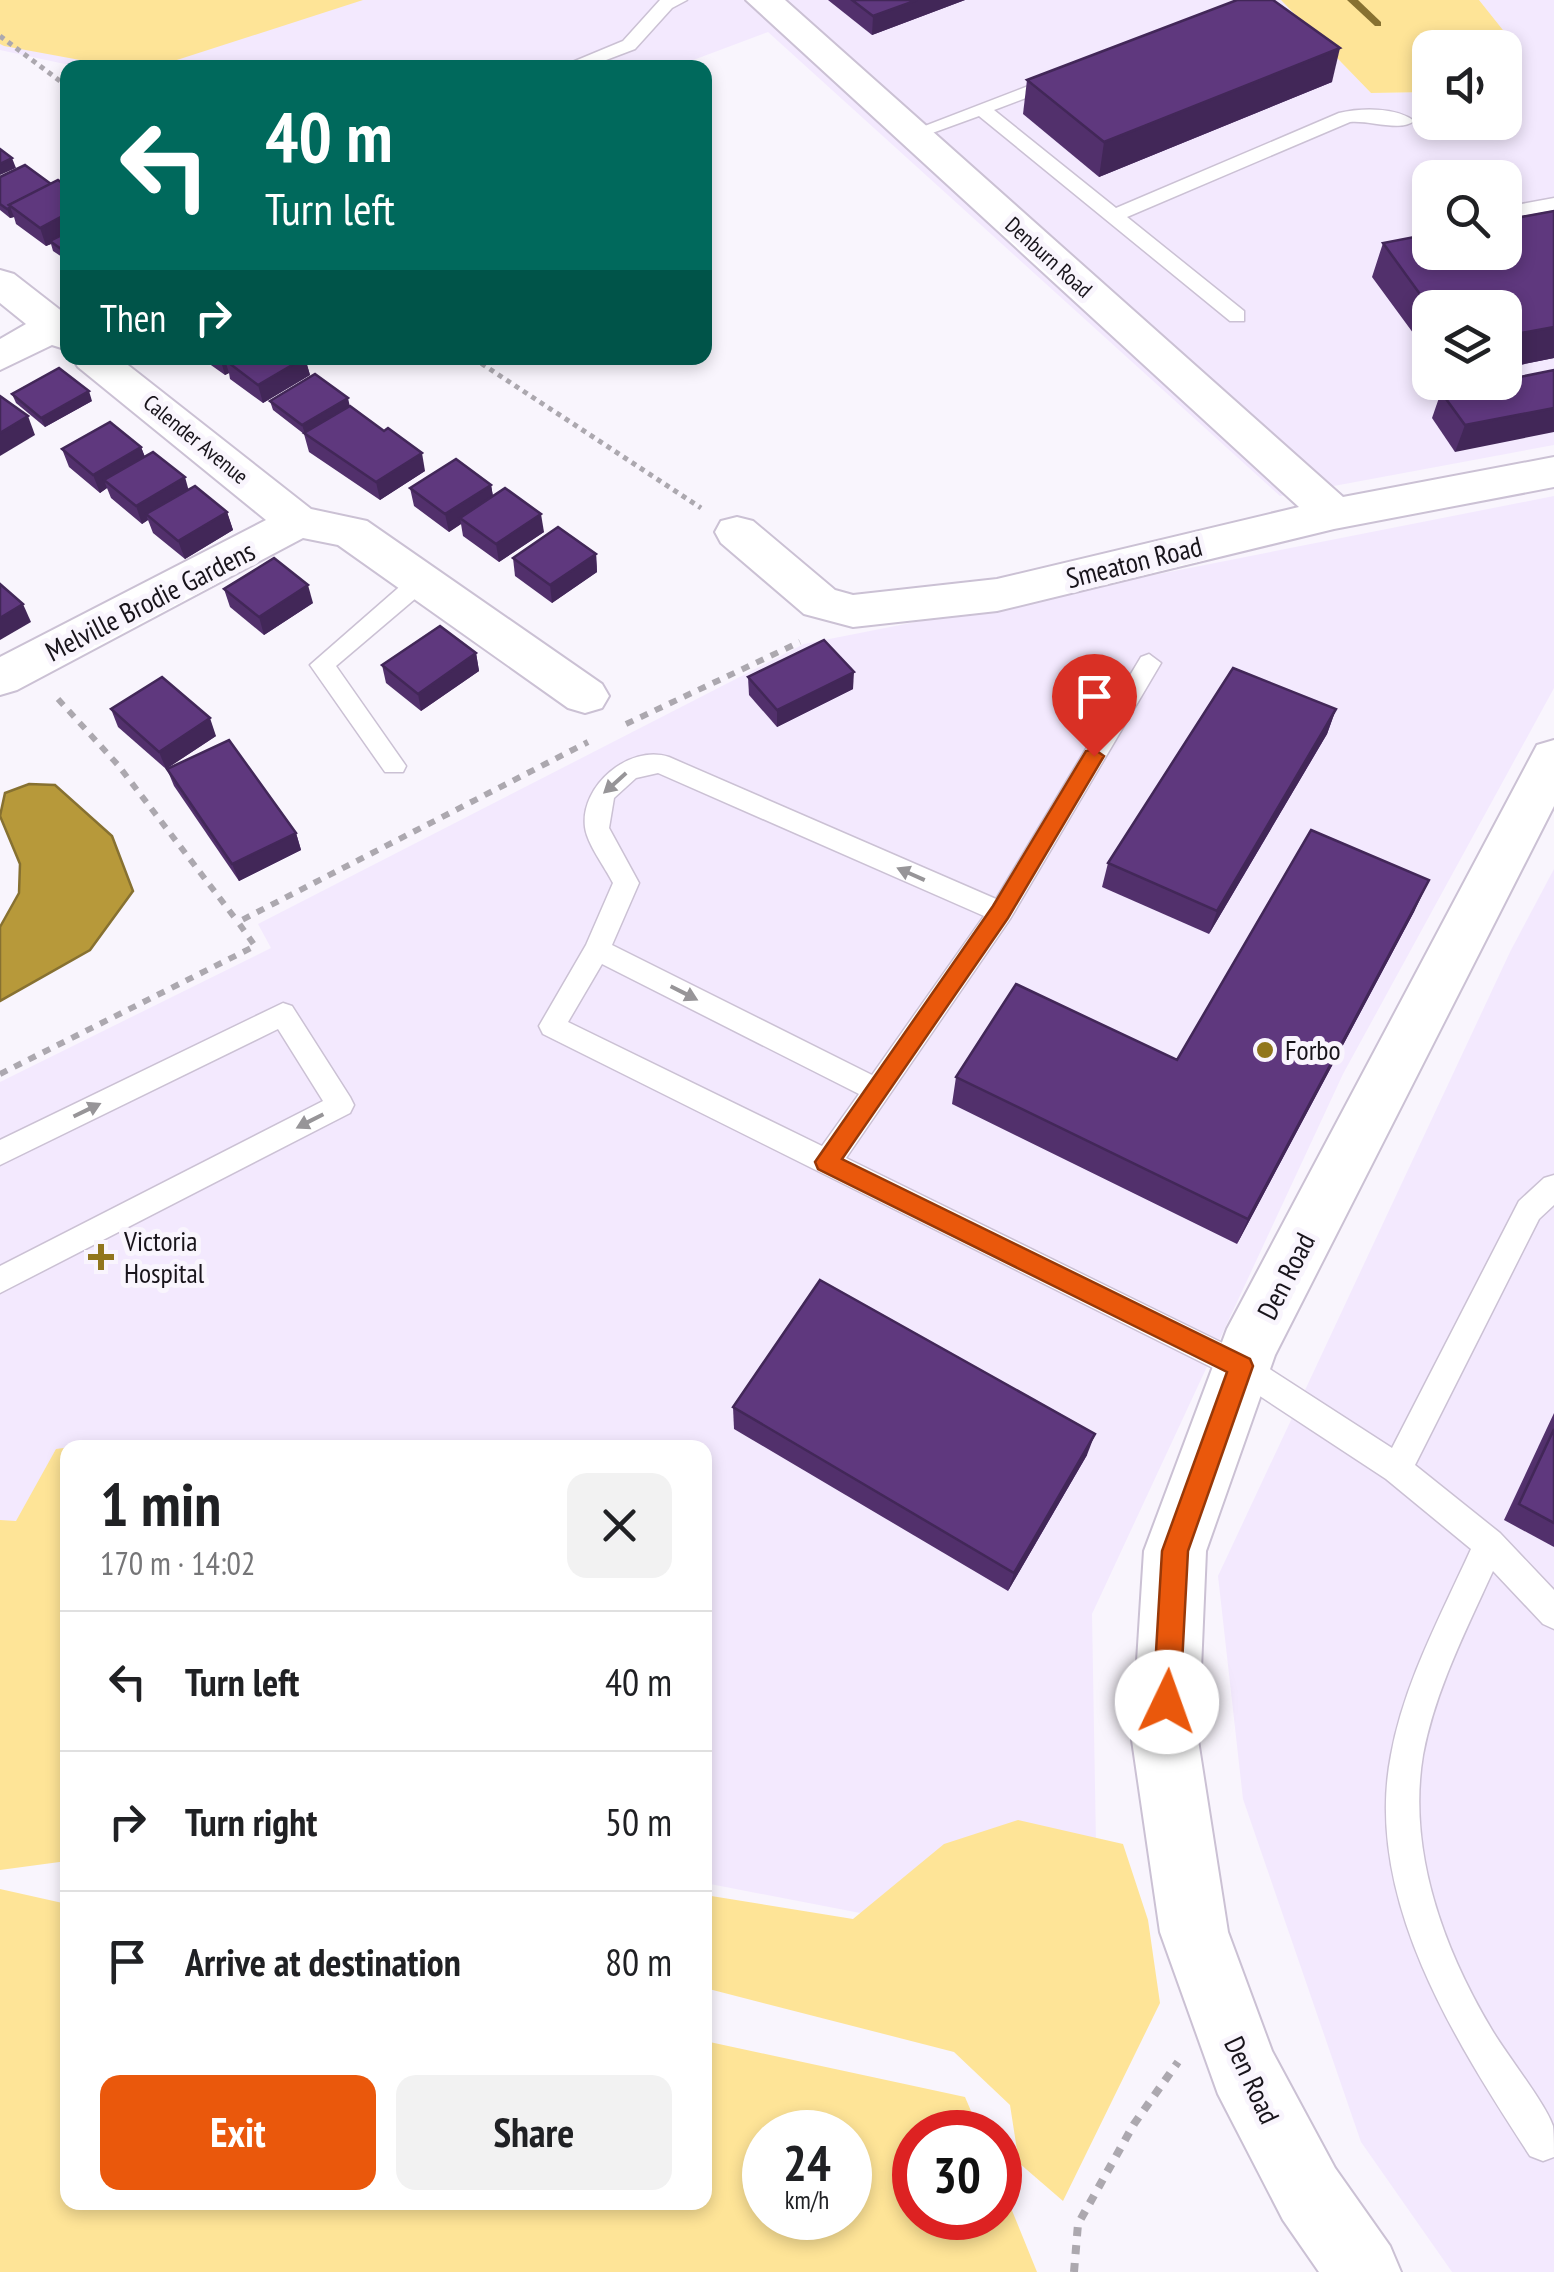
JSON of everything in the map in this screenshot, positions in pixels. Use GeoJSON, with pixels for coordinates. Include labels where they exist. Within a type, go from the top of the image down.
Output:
{"type":"FeatureCollection","features":[{"type":"Feature","properties":{"kind":"street","name":"Denburn Road"},"geometry":{"type":"LineString","coordinates":[[764,0],[1334,514]]}},
{"type":"Feature","properties":{"kind":"street"},"geometry":{"type":"LineString","coordinates":[[0,284],[60,331]]}},
{"type":"Feature","properties":{"kind":"street"},"geometry":{"type":"LineString","coordinates":[[0,357],[60,332]]}},
{"type":"Feature","properties":{"kind":"street","name":"Calender Avenue"},"geometry":{"type":"LineString","coordinates":[[101,365],[298,522]]}},
{"type":"Feature","properties":{"kind":"street","name":"Smeaton Road"},"geometry":{"type":"LineString","coordinates":[[737,532],[820,602],[853,611],[997,595],[1334,514],[1554,472]]}},
{"type":"Feature","properties":{"kind":"street"},"geometry":{"type":"LineString","coordinates":[[298,522],[351,532],[421,581],[600,721]]}},
{"type":"Feature","properties":{"kind":"street","name":"Melville Brodie Gardens"},"geometry":{"type":"LineString","coordinates":[[13,672],[298,522]]}},
{"type":"Feature","properties":{"kind":"street","name":"Den Road"},"geometry":{"type":"LineString","coordinates":[[1364,2272],[1309,2194],[1244,2069],[1194,1932],[1165,1740],[1175,1551],[1241,1366],[1554,758]]}},
{"type":"Feature","properties":{"kind":"lane"},"geometry":{"type":"LineString","coordinates":[[589,60],[629,45],[666,4],[678,0]]}},
{"type":"Feature","properties":{"kind":"lane"},"geometry":{"type":"LineString","coordinates":[[914,134],[1074,73]]}},
{"type":"Feature","properties":{"kind":"lane"},"geometry":{"type":"LineString","coordinates":[[982,108],[1236,316]]}},
{"type":"Feature","properties":{"kind":"lane"},"geometry":{"type":"LineString","coordinates":[[1113,216],[1336,120],[1366,115],[1405,121]]}},
{"type":"Feature","properties":{"kind":"lane"},"geometry":{"type":"LineString","coordinates":[[1522,210],[1554,204]]}},
{"type":"Feature","properties":{"kind":"lane"},"geometry":{"type":"LineString","coordinates":[[394,766],[322,665],[421,581]]}},
{"type":"Feature","properties":{"kind":"lane"},"geometry":{"type":"LineString","coordinates":[[826,1162],[1001,912],[1149,663]]}},
{"type":"Feature","properties":{"kind":"lane"},"geometry":{"type":"LineString","coordinates":[[1001,912],[660,763],[629,770],[602,794],[597,828],[626,882],[596,949],[552,1026],[1241,1366],[1397,1468],[1489,1544],[1554,1613]]}},
{"type":"Feature","properties":{"kind":"lane"},"geometry":{"type":"LineString","coordinates":[[596,949],[876,1090]]}},
{"type":"Feature","properties":{"kind":"lane"},"geometry":{"type":"LineString","coordinates":[[0,1154],[283,1014],[340,1105],[0,1280]]}},
{"type":"Feature","properties":{"kind":"lane"},"geometry":{"type":"LineString","coordinates":[[1397,1468],[1529,1210],[1554,1187]]}},
{"type":"Feature","properties":{"kind":"lane"},"geometry":{"type":"LineString","coordinates":[[1489,1544],[1438,1657],[1406,1753],[1404,1846],[1419,1921],[1466,2025],[1543,2143]]}},
{"type":"Feature","properties":{"kind":"path"},"geometry":{"type":"LineString","coordinates":[[0,36],[60,81]]}},
{"type":"Feature","properties":{"kind":"path"},"geometry":{"type":"LineString","coordinates":[[484,365],[737,532]]}},
{"type":"Feature","properties":{"kind":"path"},"geometry":{"type":"LineString","coordinates":[[238,922],[600,721],[835,626],[853,611]]}},
{"type":"Feature","properties":{"kind":"path"},"geometry":{"type":"LineString","coordinates":[[0,1074],[255,946],[118,765],[13,672]]}},
{"type":"Feature","properties":{"kind":"path"},"geometry":{"type":"LineString","coordinates":[[1074,2272],[1078,2224],[1134,2124],[1176,2064],[1226,2021]]}},
{"type":"Feature","properties":{"kind":"shaded area"},"geometry":{"type":"Polygon","coordinates":[[[0,0],[1281,0],[1371,93],[1412,92],[1412,140],[1522,140],[1522,30],[1502,30],[1479,0],[1554,0],[1554,445],[1280,496],[768,32],[693,60],[60,60],[60,63],[0,50],[0,0]]]}},
{"type":"Feature","properties":{"kind":"shaded area"},"geometry":{"type":"Polygon","coordinates":[[[0,0],[363,0],[177,60],[80,60],[0,44],[0,0]]]}},
{"type":"Feature","properties":{"kind":"shaded area"},"geometry":{"type":"Polygon","coordinates":[[[1281,0],[1479,0],[1503,30],[1412,30],[1412,92],[1371,93],[1281,0]]]}},
{"type":"Feature","properties":{"kind":"shaded area"},"geometry":{"type":"Polygon","coordinates":[[[1554,496],[1554,688],[1343,1074],[1092,1614],[1098,1959],[712,1884],[712,1440],[60,1440],[60,1483],[0,1746],[0,1082],[271,948],[258,924],[804,644],[1554,496]]]}},
{"type":"Feature","properties":{"kind":"shaded area"},"geometry":{"type":"Polygon","coordinates":[[[29,784],[55,785],[112,836],[133,891],[90,950],[0,1001],[0,927],[19,893],[20,864],[0,816],[5,793],[29,784]]]}},
{"type":"Feature","properties":{"kind":"shaded area"},"geometry":{"type":"Polygon","coordinates":[[[1554,869],[1554,2272],[1452,2272],[1361,2142],[1243,1799],[1218,1576],[1510,952],[1554,869]]]}},
{"type":"Feature","properties":{"kind":"shaded area"},"geometry":{"type":"Polygon","coordinates":[[[60,1448],[60,1862],[0,1870],[0,1520],[16,1521],[56,1449],[60,1448]]]}},
{"type":"Feature","properties":{"kind":"shaded area"},"geometry":{"type":"Polygon","coordinates":[[[1018,1820],[1123,1844],[1148,1920],[1160,2003],[1063,2201],[1022,2166],[1022,2110],[1011,2110],[954,2052],[712,1990],[712,1896],[853,1919],[944,1844],[1018,1820]]]}},
{"type":"Feature","properties":{"kind":"shaded area"},"geometry":{"type":"Polygon","coordinates":[[[0,1889],[60,1902],[60,2210],[712,2210],[712,2043],[965,2097],[971,2110],[892,2110],[892,2240],[1022,2240],[1022,2235],[1037,2272],[0,2272],[0,1889]]]}},
{"type":"Feature","properties":{"kind":"building"},"geometry":{"type":"Polygon","coordinates":[[[852,0],[917,0],[873,16],[852,0]]]}},
{"type":"Feature","properties":{"kind":"building"},"geometry":{"type":"Polygon","coordinates":[[[1237,0],[1273,0],[1340,48],[1104,142],[1027,80],[1237,0]]]}},
{"type":"Feature","properties":{"kind":"building"},"geometry":{"type":"Polygon","coordinates":[[[0,149],[12,158],[0,164],[0,149]]]}},
{"type":"Feature","properties":{"kind":"building"},"geometry":{"type":"Polygon","coordinates":[[[25,165],[51,184],[7,209],[0,204],[0,177],[25,165]]]}},
{"type":"Feature","properties":{"kind":"building"},"geometry":{"type":"Polygon","coordinates":[[[60,181],[60,217],[40,228],[9,205],[60,181]]]}},
{"type":"Feature","properties":{"kind":"building"},"geometry":{"type":"Polygon","coordinates":[[[1554,211],[1554,327],[1522,333],[1522,290],[1417,290],[1383,243],[1412,237],[1412,270],[1522,270],[1522,217],[1554,211]]]}},
{"type":"Feature","properties":{"kind":"building"},"geometry":{"type":"Polygon","coordinates":[[[232,365],[292,365],[258,385],[232,365]]]}},
{"type":"Feature","properties":{"kind":"building"},"geometry":{"type":"Polygon","coordinates":[[[59,368],[89,391],[41,418],[12,394],[59,368]]]}},
{"type":"Feature","properties":{"kind":"building"},"geometry":{"type":"Polygon","coordinates":[[[1554,370],[1554,408],[1465,425],[1447,400],[1522,400],[1522,377],[1554,370]]]}},
{"type":"Feature","properties":{"kind":"building"},"geometry":{"type":"Polygon","coordinates":[[[315,374],[348,398],[302,425],[270,401],[315,374]]]}},
{"type":"Feature","properties":{"kind":"building"},"geometry":{"type":"Polygon","coordinates":[[[0,396],[28,416],[0,433],[0,396]]]}},
{"type":"Feature","properties":{"kind":"building"},"geometry":{"type":"Polygon","coordinates":[[[350,406],[422,453],[376,482],[304,433],[350,406]]]}},
{"type":"Feature","properties":{"kind":"building"},"geometry":{"type":"Polygon","coordinates":[[[110,422],[141,447],[93,475],[62,449],[110,422]]]}},
{"type":"Feature","properties":{"kind":"building"},"geometry":{"type":"Polygon","coordinates":[[[153,452],[185,477],[136,506],[104,480],[153,452]]]}},
{"type":"Feature","properties":{"kind":"building"},"geometry":{"type":"Polygon","coordinates":[[[456,459],[491,485],[445,514],[410,488],[456,459]]]}},
{"type":"Feature","properties":{"kind":"building"},"geometry":{"type":"Polygon","coordinates":[[[195,486],[227,512],[178,541],[146,514],[195,486]]]}},
{"type":"Feature","properties":{"kind":"building"},"geometry":{"type":"Polygon","coordinates":[[[505,488],[541,514],[496,544],[460,518],[505,488]]]}},
{"type":"Feature","properties":{"kind":"building"},"geometry":{"type":"Polygon","coordinates":[[[558,527],[596,554],[550,585],[513,558],[558,527]]]}},
{"type":"Feature","properties":{"kind":"building"},"geometry":{"type":"Polygon","coordinates":[[[274,558],[308,585],[259,617],[224,589],[274,558]]]}},
{"type":"Feature","properties":{"kind":"building"},"geometry":{"type":"Polygon","coordinates":[[[0,584],[23,604],[0,618],[0,584]]]}},
{"type":"Feature","properties":{"kind":"building"},"geometry":{"type":"Polygon","coordinates":[[[440,626],[476,653],[418,694],[382,665],[440,626]]]}},
{"type":"Feature","properties":{"kind":"building"},"geometry":{"type":"Polygon","coordinates":[[[824,640],[854,672],[777,710],[748,677],[824,640]]]}},
{"type":"Feature","properties":{"kind":"building"},"geometry":{"type":"Polygon","coordinates":[[[1233,668],[1336,709],[1217,911],[1108,863],[1233,668]]]}},
{"type":"Feature","properties":{"kind":"building"},"geometry":{"type":"Polygon","coordinates":[[[162,677],[210,718],[159,752],[111,709],[162,677]]]}},
{"type":"Feature","properties":{"kind":"building"},"geometry":{"type":"Polygon","coordinates":[[[229,740],[296,833],[232,864],[167,769],[229,740]]]}},
{"type":"Feature","properties":{"kind":"building","name":"Forbo"},"geometry":{"type":"Polygon","coordinates":[[[1311,830],[1429,880],[1248,1219],[956,1077],[1016,984],[1177,1060],[1311,830]]]}},
{"type":"Feature","properties":{"kind":"building"},"geometry":{"type":"Polygon","coordinates":[[[820,1280],[1095,1434],[1014,1573],[733,1407],[820,1280]]]}},
{"type":"Feature","properties":{"kind":"building"},"geometry":{"type":"Polygon","coordinates":[[[1554,1429],[1554,1523],[1519,1504],[1554,1429]]]}},
{"type":"Feature","properties":{"kind":"waterway"},"geometry":{"type":"LineString","coordinates":[[1352,0],[1378,24]]}},
{"type":"Feature","properties":{"kind":"place","name":"Forbo"},"geometry":{"type":"Point","coordinates":[1265,1050]}},
{"type":"Feature","properties":{"kind":"place","name":"Victoria Hospital"},"geometry":{"type":"Point","coordinates":[101,1257]}},
{"type":"Feature","properties":{"kind":"route"},"geometry":{"type":"LineString","coordinates":[[1094,756],[1001,912],[826,1162],[1241,1366],[1175,1551],[1167,1702]]}}]}
